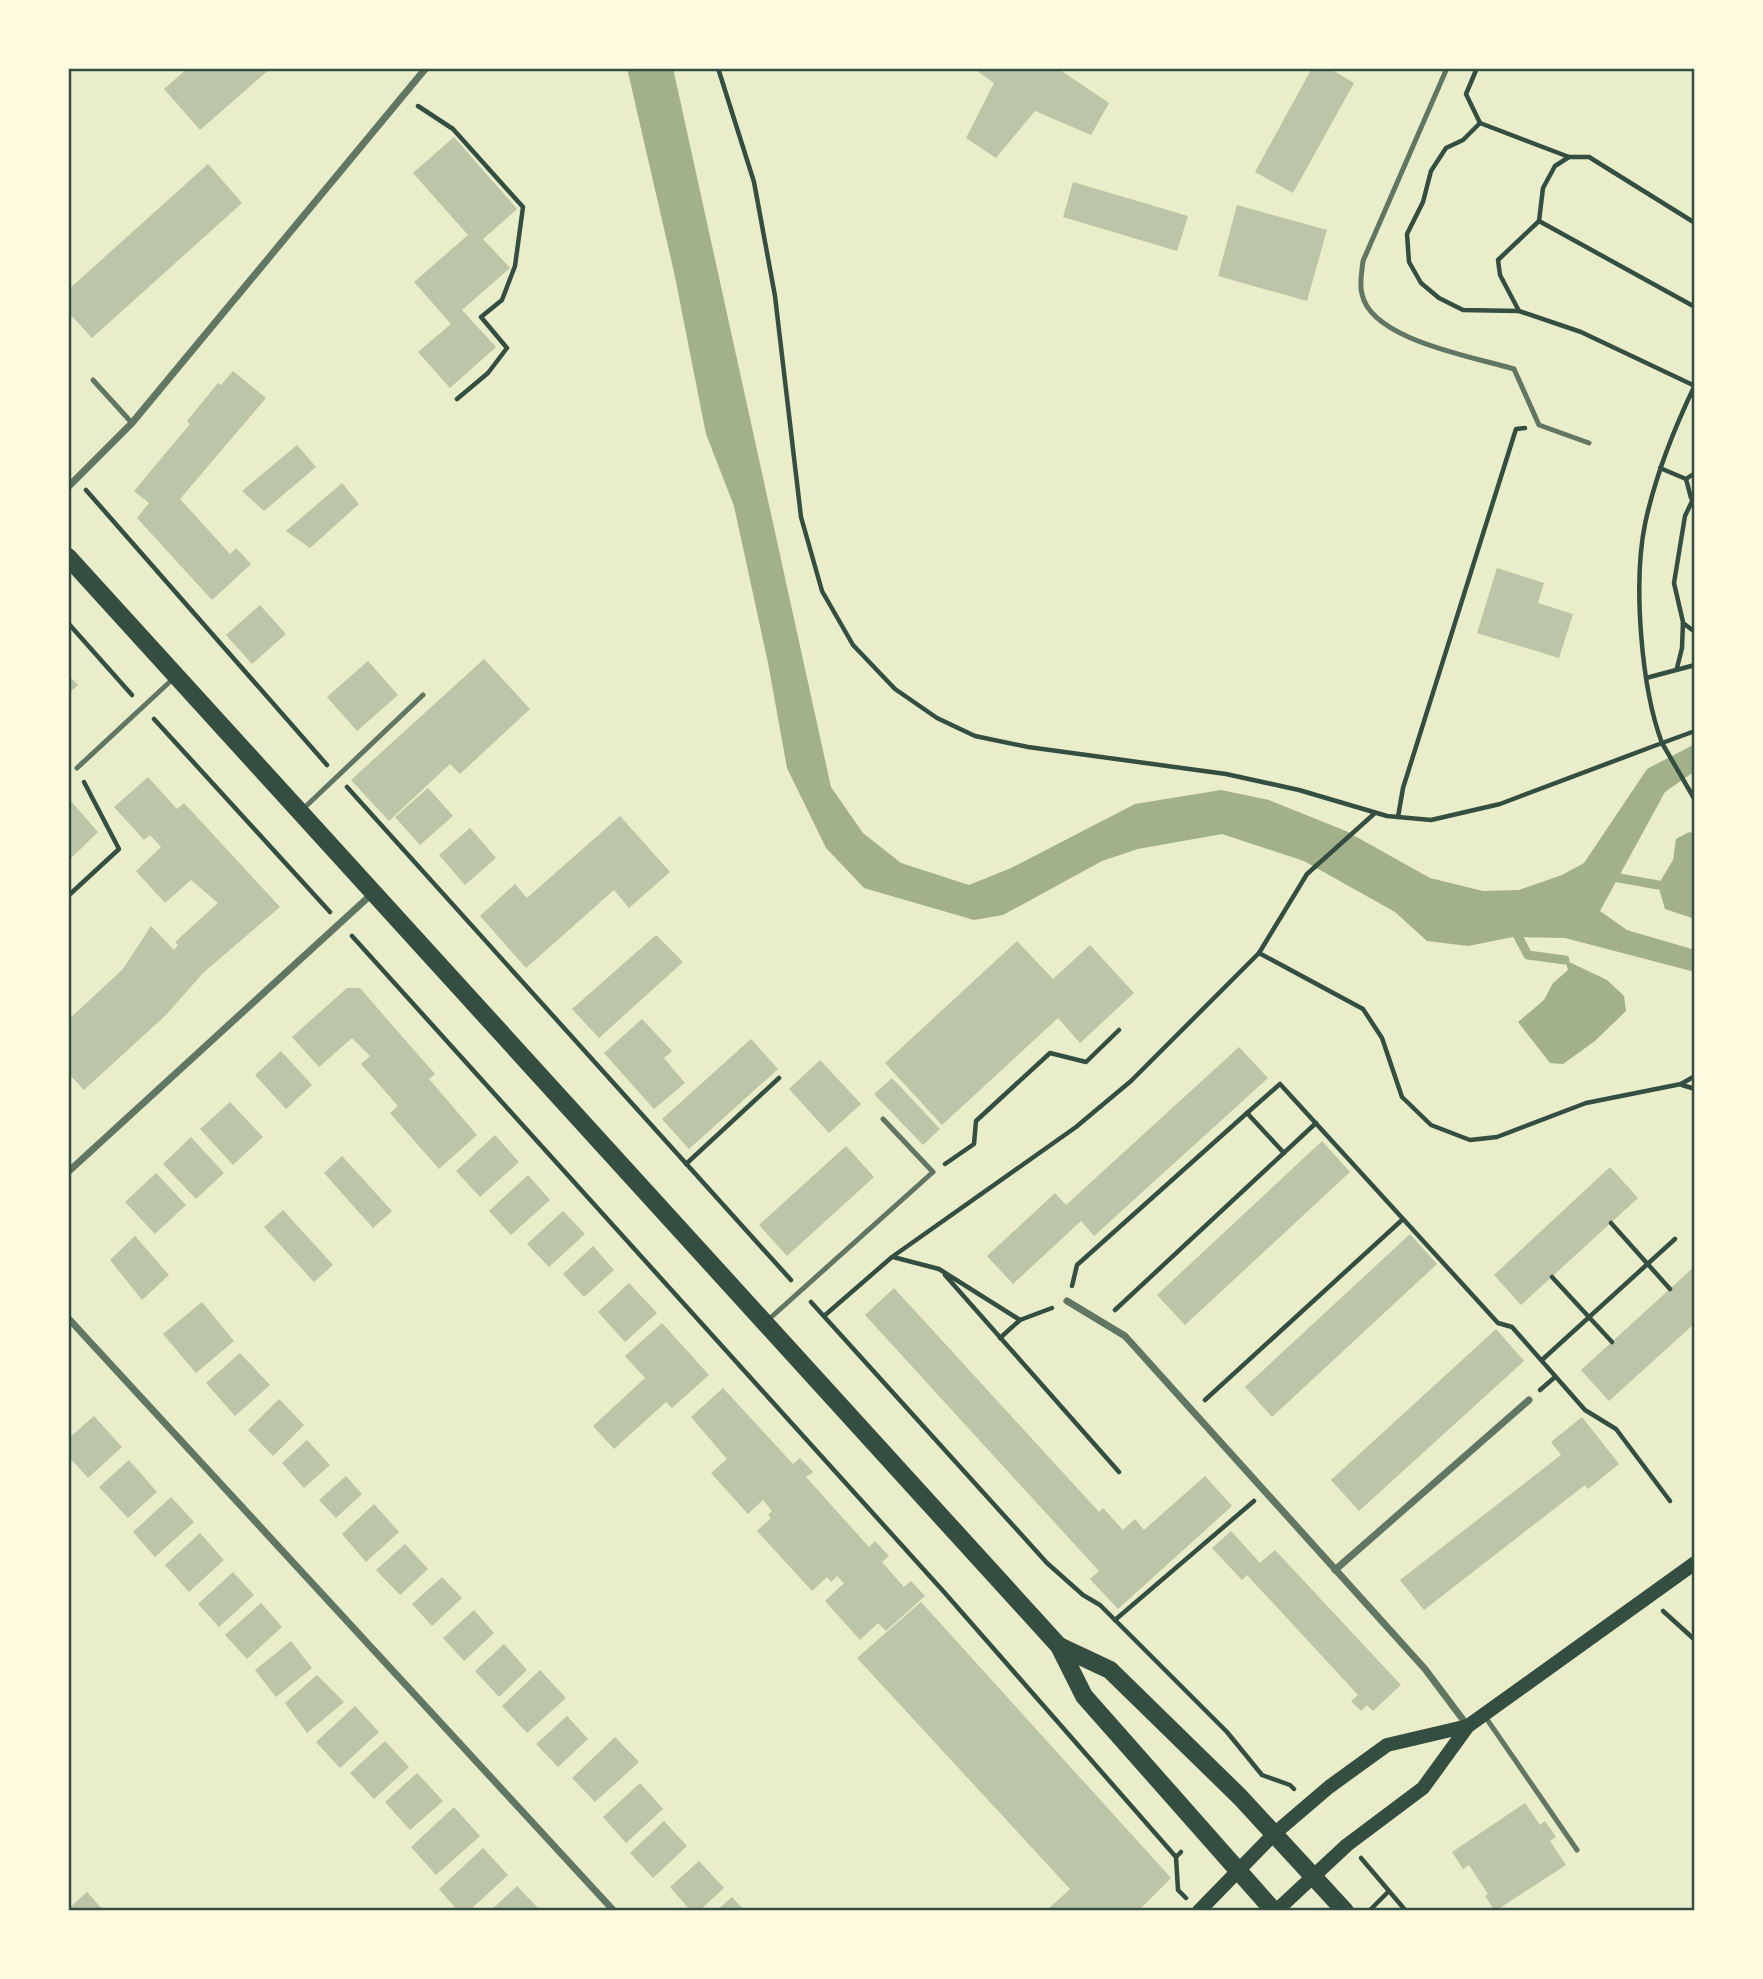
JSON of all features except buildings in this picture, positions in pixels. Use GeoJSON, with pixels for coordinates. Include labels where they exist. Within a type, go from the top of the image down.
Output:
{"type":"FeatureCollection","features":[{"type":"Feature","properties":{"kind":"main road"},"geometry":{"type":"LineString","coordinates":[[68,556],[1059,1646],[1084,1696],[1275,1911],[1348,1845],[1423,1788],[1468,1726],[1695,1563]]}},
{"type":"Feature","properties":{"kind":"main road"},"geometry":{"type":"LineString","coordinates":[[1059,1646],[1110,1670],[1274,1834],[1345,1911]]}},
{"type":"Feature","properties":{"kind":"main road"},"geometry":{"type":"LineString","coordinates":[[1199,1911],[1274,1834],[1329,1787],[1387,1745],[1468,1726]]}},
{"type":"Feature","properties":{"kind":"street"},"geometry":{"type":"LineString","coordinates":[[68,487],[132,423],[426,68]]}},
{"type":"Feature","properties":{"kind":"street"},"geometry":{"type":"LineString","coordinates":[[68,1172],[374,891]]}},
{"type":"Feature","properties":{"kind":"street"},"geometry":{"type":"LineString","coordinates":[[1067,1301],[1125,1336],[1425,1669],[1468,1726]]}},
{"type":"Feature","properties":{"kind":"street"},"geometry":{"type":"LineString","coordinates":[[68,1318],[614,1911]]}},
{"type":"Feature","properties":{"kind":"street"},"geometry":{"type":"LineString","coordinates":[[1335,1570],[1529,1400]]}},
{"type":"Feature","properties":{"kind":"lane"},"geometry":{"type":"LineString","coordinates":[[1447,68],[1363,261],[1362,295],[1377,319],[1403,335],[1514,369],[1539,425],[1589,443]]}},
{"type":"Feature","properties":{"kind":"lane"},"geometry":{"type":"LineString","coordinates":[[93,380],[132,423]]}},
{"type":"Feature","properties":{"kind":"lane"},"geometry":{"type":"LineString","coordinates":[[77,768],[178,675]]}},
{"type":"Feature","properties":{"kind":"lane"},"geometry":{"type":"LineString","coordinates":[[301,811],[424,695]]}},
{"type":"Feature","properties":{"kind":"lane"},"geometry":{"type":"LineString","coordinates":[[765,1322],[933,1172],[883,1119]]}},
{"type":"Feature","properties":{"kind":"lane"},"geometry":{"type":"LineString","coordinates":[[1484,1715],[1577,1850]]}},
{"type":"Feature","properties":{"kind":"path"},"geometry":{"type":"LineString","coordinates":[[718,68],[743,146],[758,207],[775,296],[802,517],[822,591],[853,645],[895,689],[937,718],[975,736],[1028,747],[1226,774],[1299,790],[1375,813],[1431,820],[1468,814],[1695,731]]}},
{"type":"Feature","properties":{"kind":"path"},"geometry":{"type":"LineString","coordinates":[[1477,68],[1466,94],[1480,123],[1569,157],[1589,157],[1695,223]]}},
{"type":"Feature","properties":{"kind":"path"},"geometry":{"type":"LineString","coordinates":[[403,96],[453,129],[523,207],[515,267],[502,300],[481,317],[507,348],[488,373],[457,399]]}},
{"type":"Feature","properties":{"kind":"path"},"geometry":{"type":"LineString","coordinates":[[1480,123],[1464,140],[1446,148],[1432,171],[1423,202],[1407,234],[1409,262],[1421,283],[1439,299],[1464,310],[1519,311],[1581,332],[1695,387],[1660,468],[1645,526],[1642,565],[1646,678],[1662,743],[1695,800]]}},
{"type":"Feature","properties":{"kind":"path"},"geometry":{"type":"LineString","coordinates":[[1519,311],[1500,275],[1498,260],[1539,221],[1543,188],[1555,166],[1569,157]]}},
{"type":"Feature","properties":{"kind":"path"},"geometry":{"type":"LineString","coordinates":[[1539,221],[1695,307]]}},
{"type":"Feature","properties":{"kind":"path"},"geometry":{"type":"LineString","coordinates":[[1398,817],[1406,778],[1516,429],[1539,425]]}},
{"type":"Feature","properties":{"kind":"path"},"geometry":{"type":"LineString","coordinates":[[1660,468],[1686,479],[1693,497],[1682,528],[1674,583],[1683,622],[1682,648],[1677,668]]}},
{"type":"Feature","properties":{"kind":"path"},"geometry":{"type":"LineString","coordinates":[[1686,479],[1695,473]]}},
{"type":"Feature","properties":{"kind":"path"},"geometry":{"type":"LineString","coordinates":[[76,479],[243,673],[1047,1563],[1115,1620],[1227,1732],[1262,1775],[1290,1785]]}},
{"type":"Feature","properties":{"kind":"path"},"geometry":{"type":"LineString","coordinates":[[1683,622],[1695,632]]}},
{"type":"Feature","properties":{"kind":"path"},"geometry":{"type":"LineString","coordinates":[[68,623],[326,907]]}},
{"type":"Feature","properties":{"kind":"path"},"geometry":{"type":"LineString","coordinates":[[1646,678],[1695,665]]}},
{"type":"Feature","properties":{"kind":"path"},"geometry":{"type":"LineString","coordinates":[[68,896],[119,849],[77,768]]}},
{"type":"Feature","properties":{"kind":"path"},"geometry":{"type":"LineString","coordinates":[[824,1317],[892,1257],[1076,1127],[1131,1081],[1259,953],[1307,874],[1375,813]]}},
{"type":"Feature","properties":{"kind":"path"},"geometry":{"type":"LineString","coordinates":[[353,937],[944,1592],[1176,1857],[1178,1891],[1186,1898]]}},
{"type":"Feature","properties":{"kind":"path"},"geometry":{"type":"LineString","coordinates":[[1259,953],[1363,1009],[1382,1038],[1402,1097],[1431,1125],[1470,1140],[1497,1137],[1586,1103],[1681,1084],[1695,1076]]}},
{"type":"Feature","properties":{"kind":"path"},"geometry":{"type":"LineString","coordinates":[[933,1172],[974,1144],[976,1121],[1050,1053],[1086,1062],[1119,1030]]}},
{"type":"Feature","properties":{"kind":"path"},"geometry":{"type":"LineString","coordinates":[[686,1164],[779,1078]]}},
{"type":"Feature","properties":{"kind":"path"},"geometry":{"type":"LineString","coordinates":[[1000,1338],[1020,1320],[1067,1301],[1077,1265],[1280,1084],[1498,1322],[1512,1327],[1544,1359],[1585,1410],[1616,1429],[1670,1502]]}},
{"type":"Feature","properties":{"kind":"path"},"geometry":{"type":"LineString","coordinates":[[1681,1084],[1695,1089]]}},
{"type":"Feature","properties":{"kind":"path"},"geometry":{"type":"LineString","coordinates":[[1247,1114],[1284,1153]]}},
{"type":"Feature","properties":{"kind":"path"},"geometry":{"type":"LineString","coordinates":[[1101,1322],[1316,1124]]}},
{"type":"Feature","properties":{"kind":"path"},"geometry":{"type":"LineString","coordinates":[[1194,1410],[1402,1220]]}},
{"type":"Feature","properties":{"kind":"path"},"geometry":{"type":"LineString","coordinates":[[1611,1223],[1670,1289]]}},
{"type":"Feature","properties":{"kind":"path"},"geometry":{"type":"LineString","coordinates":[[1544,1359],[1675,1239]]}},
{"type":"Feature","properties":{"kind":"path"},"geometry":{"type":"LineString","coordinates":[[892,1257],[939,1269],[1020,1320]]}},
{"type":"Feature","properties":{"kind":"path"},"geometry":{"type":"LineString","coordinates":[[939,1269],[1118,1472]]}},
{"type":"Feature","properties":{"kind":"path"},"geometry":{"type":"LineString","coordinates":[[1552,1277],[1612,1342]]}},
{"type":"Feature","properties":{"kind":"path"},"geometry":{"type":"LineString","coordinates":[[1115,1620],[1265,1491]]}},
{"type":"Feature","properties":{"kind":"path"},"geometry":{"type":"LineString","coordinates":[[1647,1597],[1695,1640]]}},
{"type":"Feature","properties":{"kind":"path"},"geometry":{"type":"LineString","coordinates":[[1176,1857],[1181,1852]]}},
{"type":"Feature","properties":{"kind":"path"},"geometry":{"type":"LineString","coordinates":[[1369,1866],[1406,1911]]}},
{"type":"Feature","properties":{"kind":"path"},"geometry":{"type":"LineString","coordinates":[[1369,1911],[1388,1892]]}},
{"type":"Feature","properties":{"kind":"shaded area"},"geometry":{"type":"Polygon","coordinates":[[[627,68],[673,68],[831,787],[863,833],[901,863],[969,885],[1011,868],[1135,804],[1221,790],[1269,800],[1346,831],[1430,878],[1483,891],[1519,890],[1562,875],[1584,863],[1647,769],[1695,744],[1695,771],[1665,792],[1600,911],[1627,930],[1695,950],[1695,972],[1565,938],[1513,937],[1468,946],[1427,941],[1395,912],[1304,861],[1222,834],[1138,849],[1102,861],[1003,915],[974,920],[864,888],[826,848],[787,768],[768,663],[734,506],[706,434],[674,272],[627,68]]]}},
{"type":"Feature","properties":{"kind":"shaded area"},"geometry":{"type":"Polygon","coordinates":[[[1689,832],[1695,834],[1695,919],[1665,909],[1658,885],[1673,860],[1676,839],[1689,832]]]}},
{"type":"Feature","properties":{"kind":"shaded area"},"geometry":{"type":"Polygon","coordinates":[[[1565,960],[1607,980],[1624,996],[1626,1011],[1595,1041],[1563,1064],[1550,1063],[1518,1022],[1544,1000],[1553,983],[1568,970],[1565,960]]]}},
{"type":"Feature","properties":{"kind":"waterway"},"geometry":{"type":"LineString","coordinates":[[1608,876],[1658,885]]}},
{"type":"Feature","properties":{"kind":"waterway"},"geometry":{"type":"LineString","coordinates":[[1513,927],[1528,955],[1565,960]]}}]}
